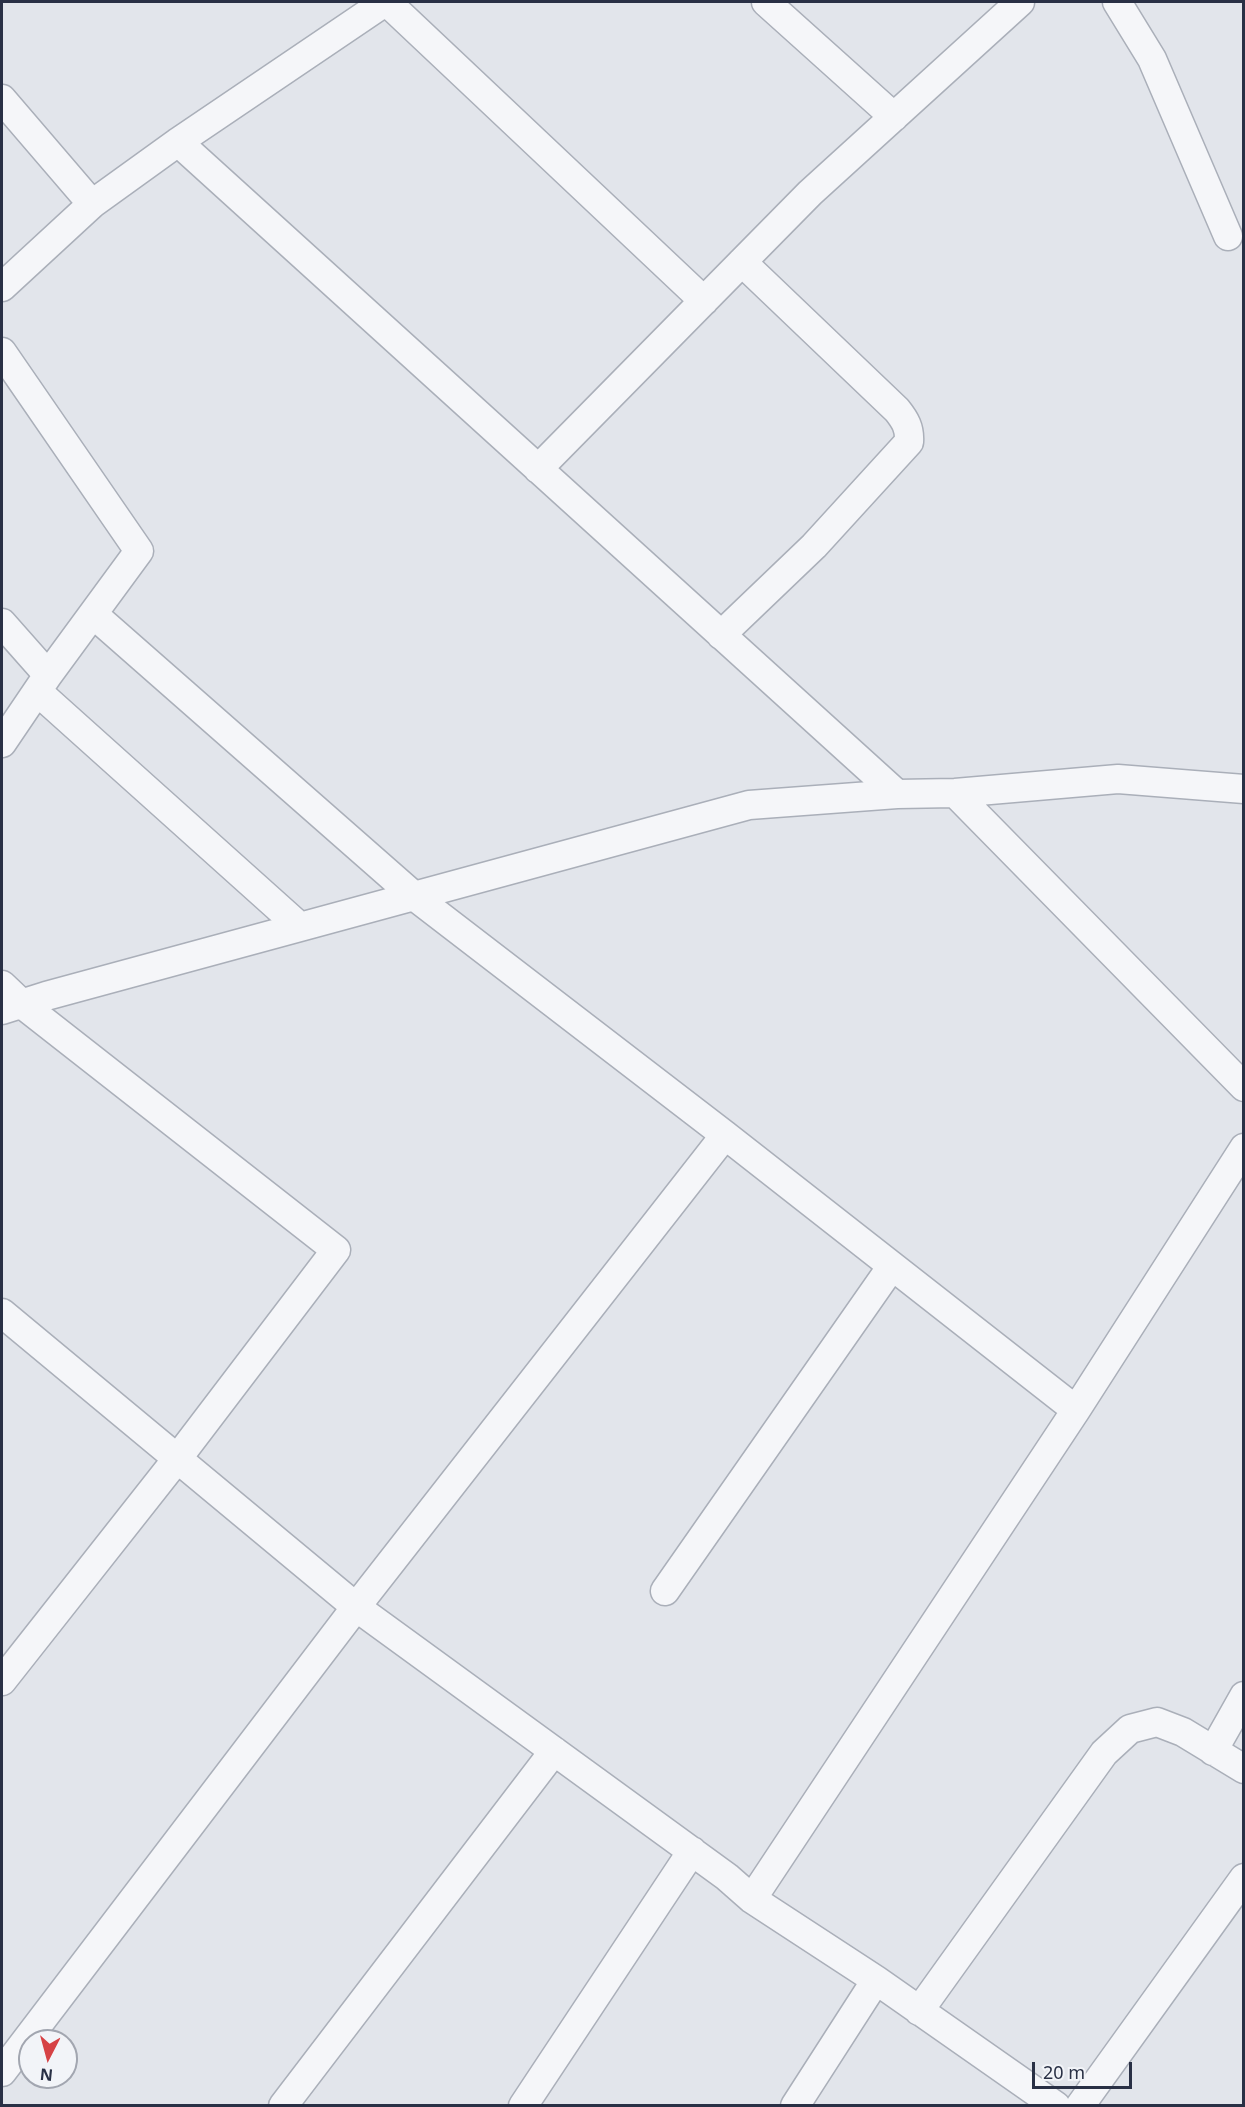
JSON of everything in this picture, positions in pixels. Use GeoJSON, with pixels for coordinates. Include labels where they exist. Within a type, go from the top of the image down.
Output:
{"type":"FeatureCollection","features":[{"type":"Feature","properties":{"kind":"street"},"geometry":{"type":"LineString","coordinates":[[2,287],[92,204],[178,142],[386,2],[704,301]]}},
{"type":"Feature","properties":{"kind":"street"},"geometry":{"type":"LineString","coordinates":[[766,2],[894,117]]}},
{"type":"Feature","properties":{"kind":"street"},"geometry":{"type":"LineString","coordinates":[[538,469],[810,193],[1020,2]]}},
{"type":"Feature","properties":{"kind":"street"},"geometry":{"type":"LineString","coordinates":[[1117,2],[1152,59],[1227,236]]}},
{"type":"Feature","properties":{"kind":"street"},"geometry":{"type":"LineString","coordinates":[[2,99],[92,204]]}},
{"type":"Feature","properties":{"kind":"street"},"geometry":{"type":"LineString","coordinates":[[178,142],[897,794]]}},
{"type":"Feature","properties":{"kind":"street"},"geometry":{"type":"LineString","coordinates":[[721,635],[814,546],[904,447],[909,441],[910,433],[907,422],[897,410],[742,262]]}},
{"type":"Feature","properties":{"kind":"street"},"geometry":{"type":"LineString","coordinates":[[2,352],[139,551],[2,743]]}},
{"type":"Feature","properties":{"kind":"street"},"geometry":{"type":"LineString","coordinates":[[93,614],[414,896],[725,1135],[1076,1410]]}},
{"type":"Feature","properties":{"kind":"street"},"geometry":{"type":"LineString","coordinates":[[2,623],[43,684],[300,927]]}},
{"type":"Feature","properties":{"kind":"street"},"geometry":{"type":"LineString","coordinates":[[12,1007],[749,805],[897,794],[956,793],[1118,779],[1244,789]]}},
{"type":"Feature","properties":{"kind":"street"},"geometry":{"type":"LineString","coordinates":[[956,793],[1244,1087]]}},
{"type":"Feature","properties":{"kind":"street"},"geometry":{"type":"LineString","coordinates":[[2,985],[12,1007],[336,1250],[177,1459],[2,1681]]}},
{"type":"Feature","properties":{"kind":"street"},"geometry":{"type":"LineString","coordinates":[[2,2072],[356,1608],[725,1135]]}},
{"type":"Feature","properties":{"kind":"street"},"geometry":{"type":"LineString","coordinates":[[753,1899],[1076,1410],[1244,1148]]}},
{"type":"Feature","properties":{"kind":"street"},"geometry":{"type":"LineString","coordinates":[[665,1591],[892,1266]]}},
{"type":"Feature","properties":{"kind":"street"},"geometry":{"type":"LineString","coordinates":[[2,1313],[356,1608],[692,1851],[753,1899],[876,1980],[1056,2106]]}},
{"type":"Feature","properties":{"kind":"street"},"geometry":{"type":"LineString","coordinates":[[1213,1751],[1244,1696]]}},
{"type":"Feature","properties":{"kind":"street"},"geometry":{"type":"LineString","coordinates":[[919,2011],[1104,1753],[1130,1729],[1157,1722],[1183,1732],[1244,1769]]}},
{"type":"Feature","properties":{"kind":"street"},"geometry":{"type":"LineString","coordinates":[[283,2106],[554,1751]]}},
{"type":"Feature","properties":{"kind":"street"},"geometry":{"type":"LineString","coordinates":[[523,2106],[692,1851]]}},
{"type":"Feature","properties":{"kind":"street"},"geometry":{"type":"LineString","coordinates":[[1080,2106],[1244,1878]]}},
{"type":"Feature","properties":{"kind":"street"},"geometry":{"type":"LineString","coordinates":[[795,2106],[876,1980]]}}]}
